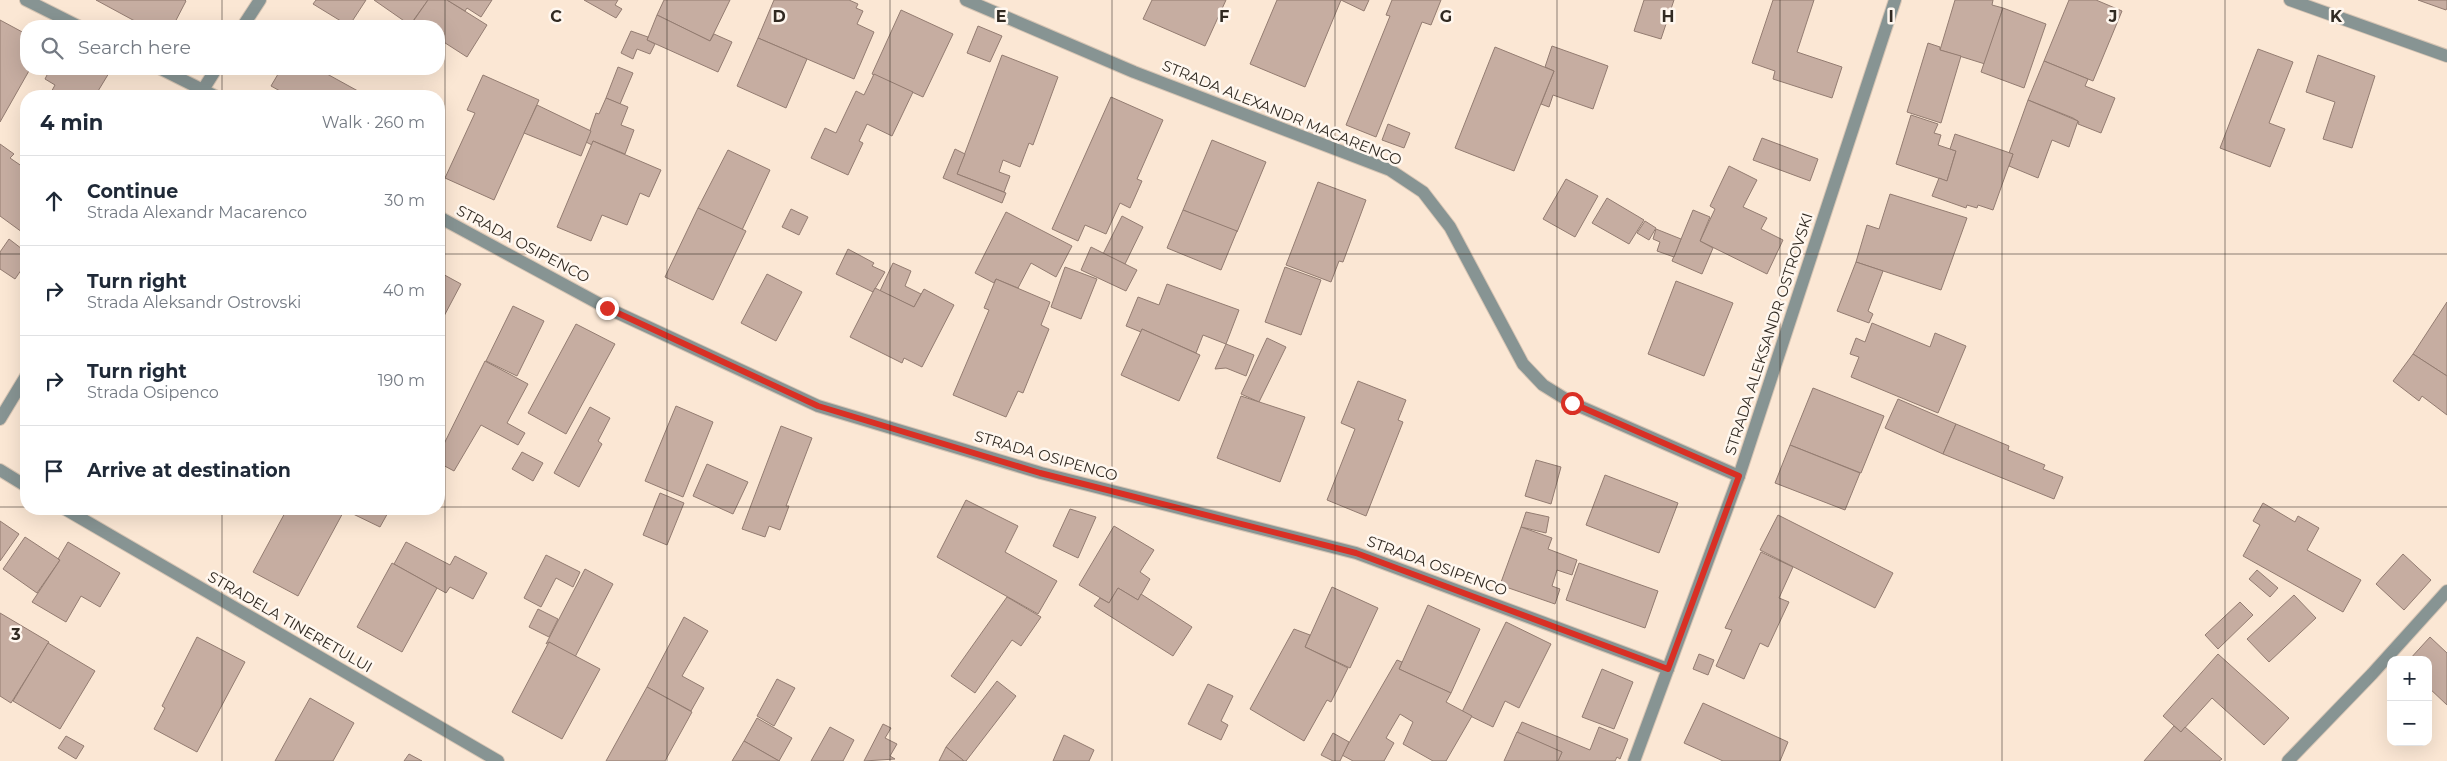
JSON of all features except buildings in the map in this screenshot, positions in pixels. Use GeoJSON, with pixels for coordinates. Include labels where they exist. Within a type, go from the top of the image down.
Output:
{"type":"FeatureCollection","features":[{"type":"Feature","properties":{"kind":"street"},"geometry":{"type":"LineString","coordinates":[[26,0],[66,20]]}},
{"type":"Feature","properties":{"kind":"street"},"geometry":{"type":"LineString","coordinates":[[247,20],[260,0]]}},
{"type":"Feature","properties":{"kind":"street","name":"STRADA ALEXANDR MACARENCO"},"geometry":{"type":"LineString","coordinates":[[966,0],[1134,72],[1390,170],[1423,192],[1450,227],[1523,364],[1543,385],[1572,403],[1739,476]]}},
{"type":"Feature","properties":{"kind":"street","name":"STRADA ALEKSANDR OSTROVSKI"},"geometry":{"type":"LineString","coordinates":[[1634,761],[1739,476],[1895,0]]}},
{"type":"Feature","properties":{"kind":"street"},"geometry":{"type":"LineString","coordinates":[[2290,0],[2447,56]]}},
{"type":"Feature","properties":{"kind":"street"},"geometry":{"type":"LineString","coordinates":[[171,75],[196,90]]}},
{"type":"Feature","properties":{"kind":"street"},"geometry":{"type":"LineString","coordinates":[[203,90],[212,75]]}},
{"type":"Feature","properties":{"kind":"street","name":"STRADA OSIPENCO"},"geometry":{"type":"LineString","coordinates":[[445,220],[607,308],[818,406],[1040,473],[1356,553],[1668,669]]}},
{"type":"Feature","properties":{"kind":"street"},"geometry":{"type":"LineString","coordinates":[[0,419],[20,386]]}},
{"type":"Feature","properties":{"kind":"street"},"geometry":{"type":"LineString","coordinates":[[0,470],[20,482]]}},
{"type":"Feature","properties":{"kind":"street","name":"STRADELA TINERETULUI"},"geometry":{"type":"LineString","coordinates":[[75,515],[498,761]]}},
{"type":"Feature","properties":{"kind":"street"},"geometry":{"type":"LineString","coordinates":[[2288,761],[2372,674],[2447,591]]}},
{"type":"Feature","properties":{"kind":"route"},"geometry":{"type":"LineString","coordinates":[[607,308],[818,406],[1040,473],[1356,553],[1668,669],[1739,476],[1572,403]]}}]}
